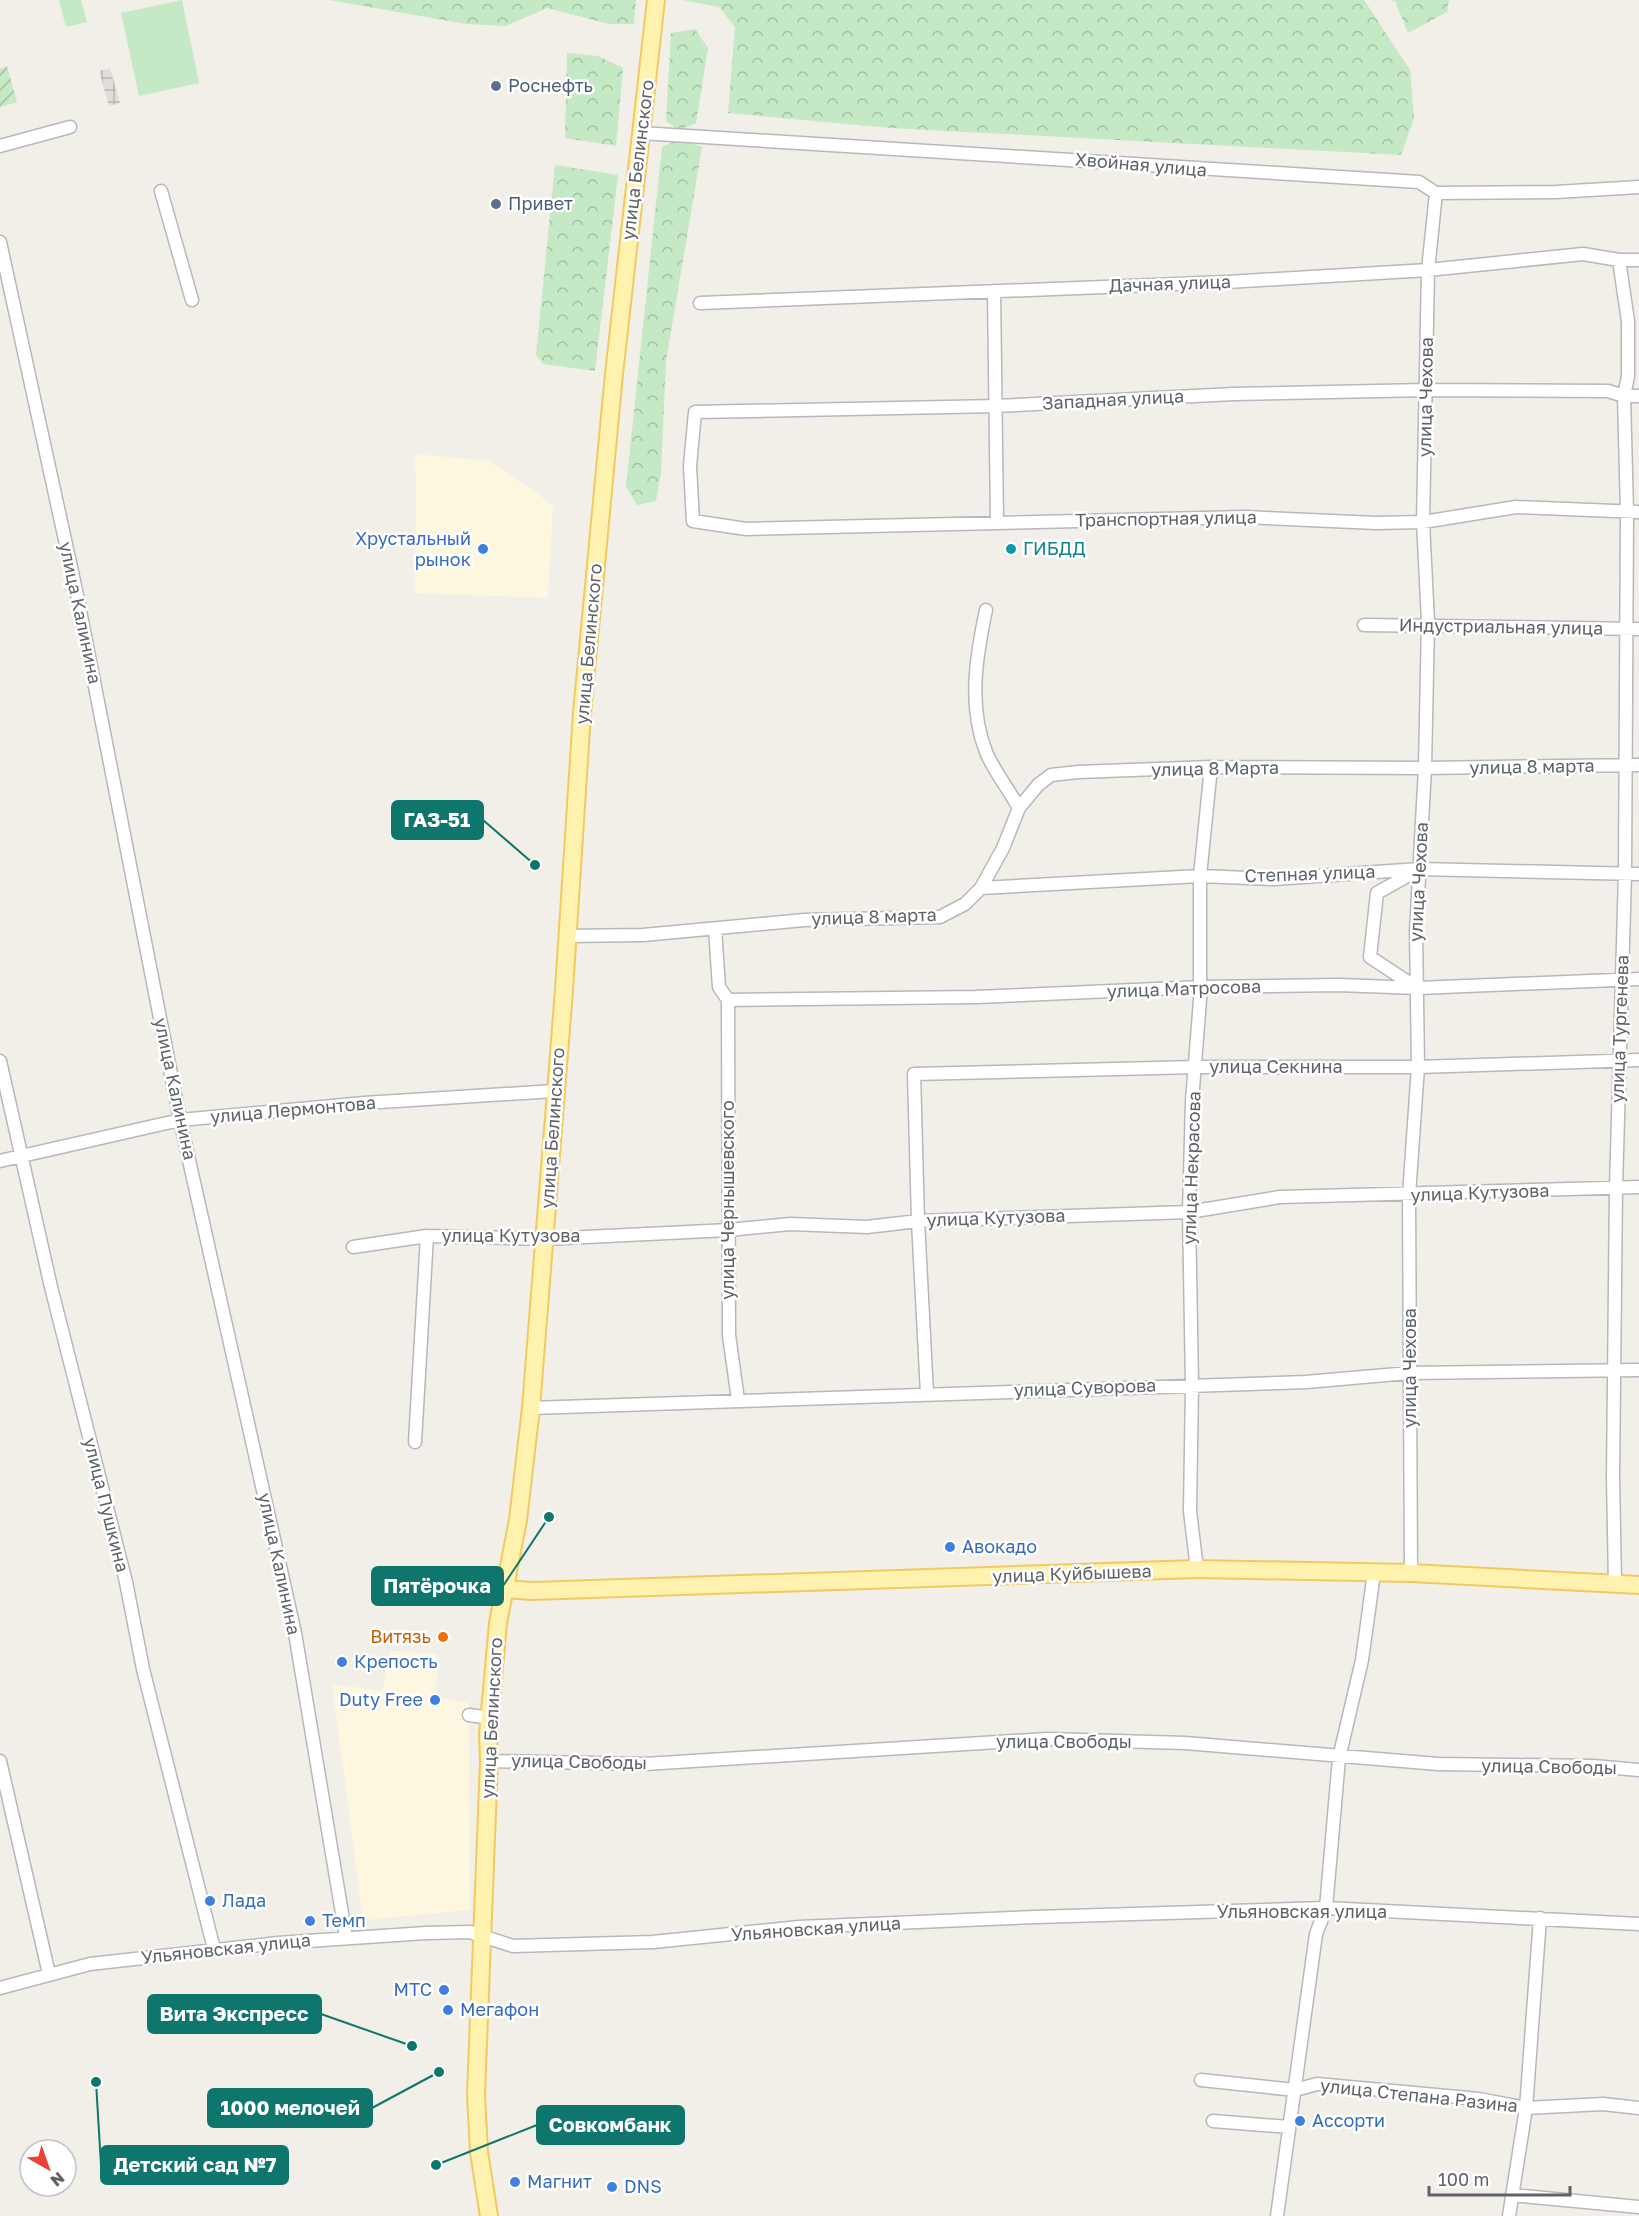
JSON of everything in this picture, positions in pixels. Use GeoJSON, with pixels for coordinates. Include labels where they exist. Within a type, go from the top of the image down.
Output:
{"type":"FeatureCollection","features":[{"type":"Feature","properties":{"kind":"main road","name":"улица Белинского"},"geometry":{"type":"LineString","coordinates":[[489,2216],[479,2152],[476,2095],[489,1761],[488,1734],[498,1623],[518,1520],[531,1408],[554,1091],[568,936],[582,713],[614,374],[656,0]]}},
{"type":"Feature","properties":{"kind":"main road","name":"улица Куйбышева"},"geometry":{"type":"LineString","coordinates":[[505,1589],[532,1591],[921,1580],[1197,1569],[1411,1572],[1639,1585]]}},
{"type":"Feature","properties":{"kind":"street"},"geometry":{"type":"LineString","coordinates":[[0,146],[70,127]]}},
{"type":"Feature","properties":{"kind":"street","name":"Хвойная улица"},"geometry":{"type":"LineString","coordinates":[[641,133],[1419,182],[1436,193],[1556,192],[1639,187]]}},
{"type":"Feature","properties":{"kind":"street"},"geometry":{"type":"LineString","coordinates":[[161,191],[192,300]]}},
{"type":"Feature","properties":{"kind":"street","name":"улица Чехова"},"geometry":{"type":"LineString","coordinates":[[1411,1572],[1409,1195],[1418,1067],[1416,931],[1425,768],[1427,627],[1423,522],[1428,270],[1436,193]]}},
{"type":"Feature","properties":{"kind":"street","name":"улица Калинина"},"geometry":{"type":"LineString","coordinates":[[0,242],[80,606],[180,1120],[295,1633],[346,1937]]}},
{"type":"Feature","properties":{"kind":"street","name":"Дачная улица"},"geometry":{"type":"LineString","coordinates":[[700,303],[1228,282],[1428,270],[1584,254],[1619,260],[1639,260]]}},
{"type":"Feature","properties":{"kind":"street","name":"улица Тургенева"},"geometry":{"type":"LineString","coordinates":[[1614,1583],[1618,1060],[1623,980],[1625,765],[1633,628],[1633,512],[1624,396],[1628,376],[1628,321],[1619,260]]}},
{"type":"Feature","properties":{"kind":"street"},"geometry":{"type":"LineString","coordinates":[[994,291],[997,523]]}},
{"type":"Feature","properties":{"kind":"street","name":"Западная улица"},"geometry":{"type":"LineString","coordinates":[[693,521],[690,466],[695,412],[996,406],[1234,394],[1426,390],[1608,391],[1624,396],[1639,396]]}},
{"type":"Feature","properties":{"kind":"street","name":"Транспортная улица"},"geometry":{"type":"LineString","coordinates":[[693,521],[746,529],[1245,517],[1376,523],[1423,522],[1516,507],[1633,512]]}},
{"type":"Feature","properties":{"kind":"street"},"geometry":{"type":"LineString","coordinates":[[986,610],[977,654],[974,702],[986,752],[1019,808]]}},
{"type":"Feature","properties":{"kind":"street","name":"Индустриальная улица"},"geometry":{"type":"LineString","coordinates":[[1364,625],[1633,628]]}},
{"type":"Feature","properties":{"kind":"street","name":"улица 8 марта"},"geometry":{"type":"LineString","coordinates":[[1425,768],[1639,765]]}},
{"type":"Feature","properties":{"kind":"street","name":"улица 8 Марта"},"geometry":{"type":"LineString","coordinates":[[1019,808],[1038,785],[1051,775],[1211,767],[1425,768]]}},
{"type":"Feature","properties":{"kind":"street","name":"улица Некрасова"},"geometry":{"type":"LineString","coordinates":[[1197,1569],[1190,1511],[1192,1385],[1189,1212],[1192,1101],[1200,987],[1200,876],[1211,767]]}},
{"type":"Feature","properties":{"kind":"street","name":"улица 8 марта"},"geometry":{"type":"LineString","coordinates":[[568,936],[643,935],[804,920],[940,917],[965,903],[981,888],[1003,848],[1019,808]]}},
{"type":"Feature","properties":{"kind":"street"},"geometry":{"type":"LineString","coordinates":[[1418,988],[1370,957],[1377,893],[1420,869]]}},
{"type":"Feature","properties":{"kind":"street","name":"Степная улица"},"geometry":{"type":"LineString","coordinates":[[981,888],[1200,876],[1274,879],[1420,869],[1639,874]]}},
{"type":"Feature","properties":{"kind":"street","name":"улица Чернышевского"},"geometry":{"type":"LineString","coordinates":[[715,928],[719,987],[728,1000],[729,1335],[738,1400]]}},
{"type":"Feature","properties":{"kind":"street","name":"улица Матросова"},"geometry":{"type":"LineString","coordinates":[[728,1000],[976,997],[1200,987],[1339,985],[1418,988],[1639,979]]}},
{"type":"Feature","properties":{"kind":"street","name":"улица Секнина"},"geometry":{"type":"LineString","coordinates":[[918,1221],[914,1074],[1196,1067],[1418,1067],[1639,1060]]}},
{"type":"Feature","properties":{"kind":"street","name":"улица Пушкина"},"geometry":{"type":"LineString","coordinates":[[0,1061],[51,1287],[126,1582],[143,1669],[214,1949]]}},
{"type":"Feature","properties":{"kind":"street","name":"улица Лермонтова"},"geometry":{"type":"LineString","coordinates":[[0,1161],[180,1120],[364,1103],[554,1091]]}},
{"type":"Feature","properties":{"kind":"street","name":"улица Кутузова"},"geometry":{"type":"LineString","coordinates":[[353,1247],[427,1236],[545,1239],[729,1230],[790,1224],[867,1227],[918,1221],[1189,1212],[1280,1197],[1409,1195],[1639,1186]]}},
{"type":"Feature","properties":{"kind":"street"},"geometry":{"type":"LineString","coordinates":[[918,1221],[927,1394]]}},
{"type":"Feature","properties":{"kind":"street"},"geometry":{"type":"LineString","coordinates":[[415,1442],[422,1359],[427,1236]]}},
{"type":"Feature","properties":{"kind":"street","name":"улица Суворова"},"geometry":{"type":"LineString","coordinates":[[531,1408],[1306,1382],[1409,1373],[1639,1370]]}},
{"type":"Feature","properties":{"kind":"street"},"geometry":{"type":"LineString","coordinates":[[1277,2216],[1316,1934],[1326,1908],[1339,1758],[1362,1660],[1374,1573]]}},
{"type":"Feature","properties":{"kind":"street"},"geometry":{"type":"LineString","coordinates":[[469,1714],[491,1718]]}},
{"type":"Feature","properties":{"kind":"street","name":"улица Свободы"},"geometry":{"type":"LineString","coordinates":[[489,1761],[645,1764],[1047,1739],[1185,1743],[1339,1758],[1438,1764],[1593,1766],[1639,1770]]}},
{"type":"Feature","properties":{"kind":"street"},"geometry":{"type":"LineString","coordinates":[[0,1761],[49,1974]]}},
{"type":"Feature","properties":{"kind":"street","name":"Ульяновская улица"},"geometry":{"type":"LineString","coordinates":[[0,1988],[90,1964],[214,1949],[346,1937],[470,1932],[513,1946],[653,1942],[811,1927],[1048,1916],[1326,1908],[1639,1924]]}},
{"type":"Feature","properties":{"kind":"street"},"geometry":{"type":"LineString","coordinates":[[1509,2216],[1526,2108],[1540,1918]]}},
{"type":"Feature","properties":{"kind":"street","name":"улица Степана Разина"},"geometry":{"type":"LineString","coordinates":[[1201,2080],[1295,2090],[1317,2084],[1479,2099],[1526,2108],[1603,2104],[1639,2108]]}},
{"type":"Feature","properties":{"kind":"street"},"geometry":{"type":"LineString","coordinates":[[1213,2121],[1289,2127]]}},
{"type":"Feature","properties":{"kind":"street"},"geometry":{"type":"LineString","coordinates":[[1512,2195],[1639,2207]]}},
{"type":"Feature","properties":{"kind":"shaded area"},"geometry":{"type":"Polygon","coordinates":[[[110,68],[120,103],[109,106],[99,71],[110,68]]]}},
{"type":"Feature","properties":{"kind":"shaded area","name":"Хрустальный рынок"},"geometry":{"type":"Polygon","coordinates":[[[414,454],[490,461],[553,505],[548,598],[415,593],[416,475],[414,454]]]}},
{"type":"Feature","properties":{"kind":"shaded area"},"geometry":{"type":"Polygon","coordinates":[[[391,1651],[438,1654],[435,1700],[446,1699],[469,1703],[470,1910],[363,1920],[332,1684],[382,1691],[391,1651]]]}},
{"type":"Feature","properties":{"kind":"green space"},"geometry":{"type":"Polygon","coordinates":[[[59,0],[81,0],[87,22],[66,27],[59,0]]]}},
{"type":"Feature","properties":{"kind":"green space"},"geometry":{"type":"Polygon","coordinates":[[[182,0],[199,83],[139,96],[121,13],[182,0]]]}},
{"type":"Feature","properties":{"kind":"green space"},"geometry":{"type":"Polygon","coordinates":[[[329,0],[636,0],[634,24],[609,24],[547,8],[506,26],[466,24],[329,0]]]}},
{"type":"Feature","properties":{"kind":"green space"},"geometry":{"type":"Polygon","coordinates":[[[682,0],[1364,0],[1410,70],[1414,118],[1401,155],[891,128],[728,113],[735,27],[719,7],[682,0]]]}},
{"type":"Feature","properties":{"kind":"green space"},"geometry":{"type":"Polygon","coordinates":[[[1387,0],[1449,0],[1447,12],[1408,33],[1395,1],[1387,0]]]}},
{"type":"Feature","properties":{"kind":"green space"},"geometry":{"type":"Polygon","coordinates":[[[695,29],[708,48],[696,123],[679,130],[666,121],[671,33],[695,29]]]}},
{"type":"Feature","properties":{"kind":"green space"},"geometry":{"type":"Polygon","coordinates":[[[567,53],[598,56],[623,68],[616,146],[565,138],[567,53]]]}},
{"type":"Feature","properties":{"kind":"green space"},"geometry":{"type":"Polygon","coordinates":[[[7,66],[17,102],[0,107],[0,69],[7,66]]]}},
{"type":"Feature","properties":{"kind":"green space"},"geometry":{"type":"Polygon","coordinates":[[[679,139],[702,147],[666,361],[661,472],[656,501],[637,505],[626,487],[662,147],[679,139]]]}},
{"type":"Feature","properties":{"kind":"green space"},"geometry":{"type":"Polygon","coordinates":[[[555,165],[618,175],[595,371],[543,364],[536,355],[555,165]]]}},
{"type":"Feature","properties":{"kind":"place","name":"Роснефть"},"geometry":{"type":"Point","coordinates":[496,86]}},
{"type":"Feature","properties":{"kind":"place","name":"Привет"},"geometry":{"type":"Point","coordinates":[496,204]}},
{"type":"Feature","properties":{"kind":"place","name":"Хрустальный рынок"},"geometry":{"type":"Point","coordinates":[483,549]}},
{"type":"Feature","properties":{"kind":"place","name":"ГИБДД"},"geometry":{"type":"Point","coordinates":[1011,549]}},
{"type":"Feature","properties":{"kind":"place","name":"ГАЗ-51"},"geometry":{"type":"Point","coordinates":[535,865]}},
{"type":"Feature","properties":{"kind":"place","name":"Пятёрочка"},"geometry":{"type":"Point","coordinates":[549,1517]}},
{"type":"Feature","properties":{"kind":"place","name":"Авокадо"},"geometry":{"type":"Point","coordinates":[950,1547]}},
{"type":"Feature","properties":{"kind":"place","name":"Витязь"},"geometry":{"type":"Point","coordinates":[443,1637]}},
{"type":"Feature","properties":{"kind":"place","name":"Крепость"},"geometry":{"type":"Point","coordinates":[342,1662]}},
{"type":"Feature","properties":{"kind":"place","name":"Duty Free"},"geometry":{"type":"Point","coordinates":[435,1700]}},
{"type":"Feature","properties":{"kind":"place","name":"Лада"},"geometry":{"type":"Point","coordinates":[210,1901]}},
{"type":"Feature","properties":{"kind":"place","name":"Темп"},"geometry":{"type":"Point","coordinates":[310,1921]}},
{"type":"Feature","properties":{"kind":"place","name":"МТС"},"geometry":{"type":"Point","coordinates":[444,1990]}},
{"type":"Feature","properties":{"kind":"place","name":"Мегафон"},"geometry":{"type":"Point","coordinates":[448,2010]}},
{"type":"Feature","properties":{"kind":"place","name":"Вита Экспресс"},"geometry":{"type":"Point","coordinates":[412,2046]}},
{"type":"Feature","properties":{"kind":"place","name":"1000 мелочей"},"geometry":{"type":"Point","coordinates":[439,2072]}},
{"type":"Feature","properties":{"kind":"place","name":"Детский сад №7"},"geometry":{"type":"Point","coordinates":[96,2082]}},
{"type":"Feature","properties":{"kind":"place","name":"Ассорти"},"geometry":{"type":"Point","coordinates":[1300,2121]}},
{"type":"Feature","properties":{"kind":"place","name":"Совкомбанк"},"geometry":{"type":"Point","coordinates":[436,2165]}},
{"type":"Feature","properties":{"kind":"place","name":"Магнит"},"geometry":{"type":"Point","coordinates":[515,2182]}},
{"type":"Feature","properties":{"kind":"place","name":"DNS"},"geometry":{"type":"Point","coordinates":[612,2187]}}]}
